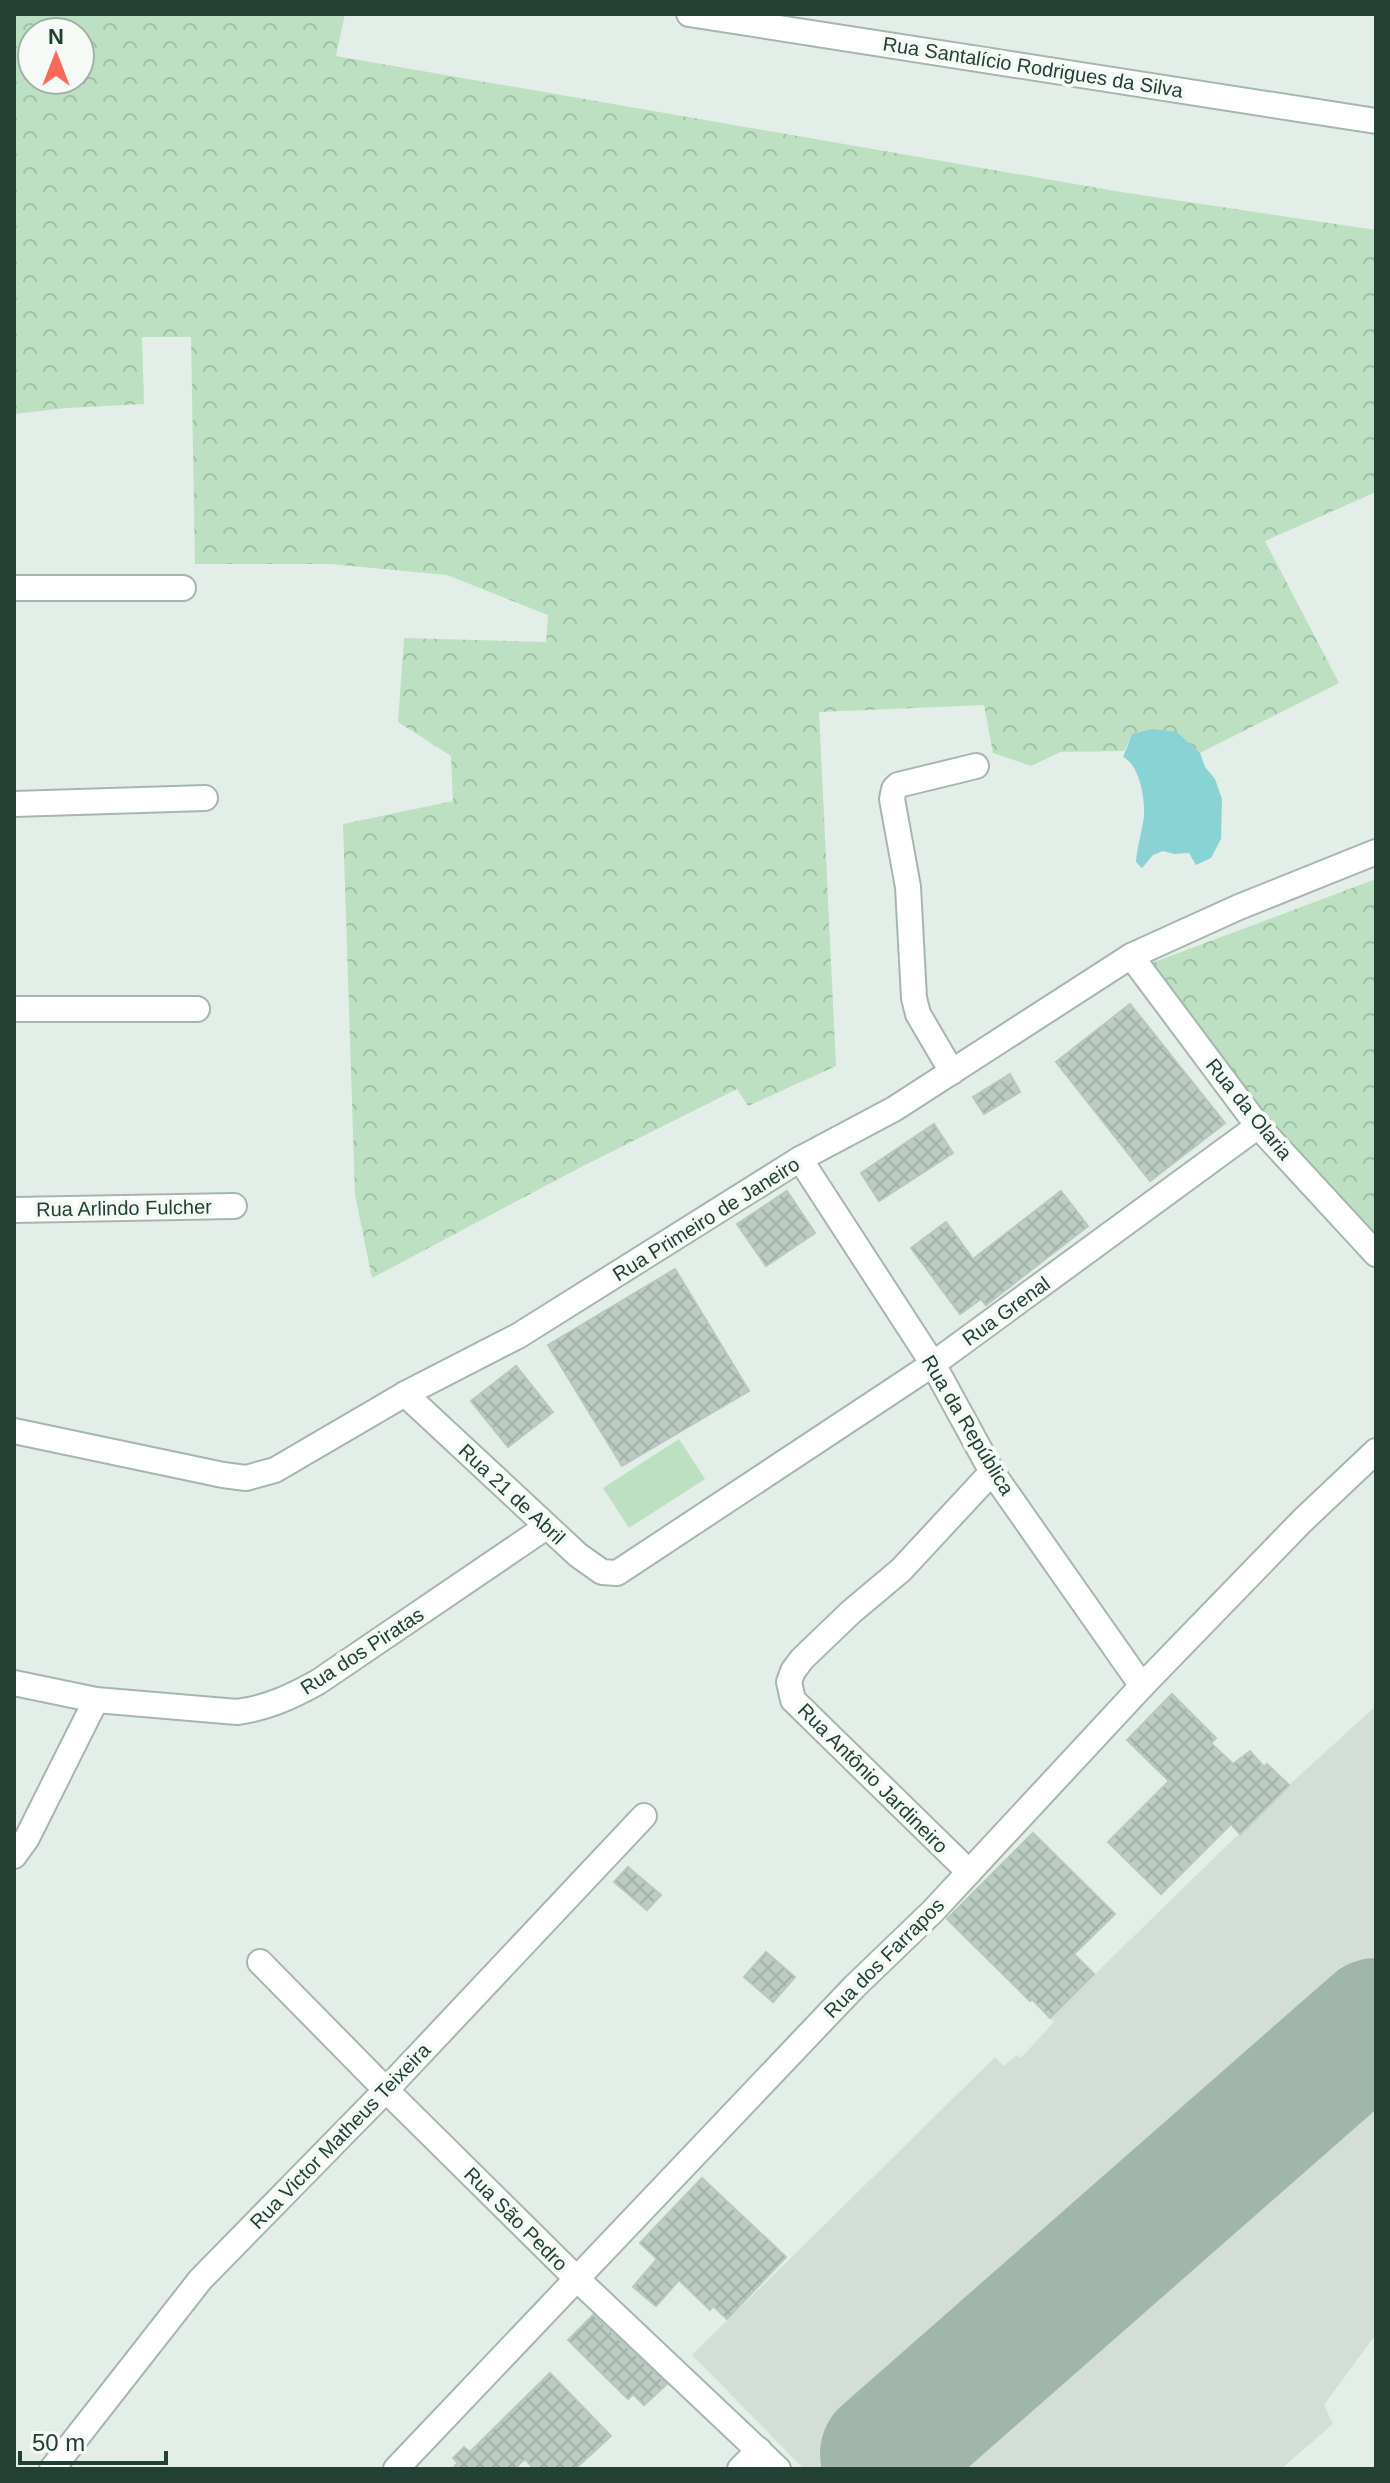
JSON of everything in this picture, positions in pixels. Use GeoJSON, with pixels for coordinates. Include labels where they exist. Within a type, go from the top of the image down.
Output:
{"type":"FeatureCollection","features":[{"type":"Feature","properties":{"kind":"street","name":"Rua Santalício Rodrigues da Silva"},"geometry":{"type":"LineString","coordinates":[[689,14],[1376,121]]}},
{"type":"Feature","properties":{"kind":"street"},"geometry":{"type":"LineString","coordinates":[[14,588],[183,588]]}},
{"type":"Feature","properties":{"kind":"street"},"geometry":{"type":"LineString","coordinates":[[952,1072],[918,1014],[914,998],[908,887],[892,799],[898,785],[976,766]]}},
{"type":"Feature","properties":{"kind":"street"},"geometry":{"type":"LineString","coordinates":[[14,804],[205,798]]}},
{"type":"Feature","properties":{"kind":"street","name":"Rua Primeiro de Janeiro"},"geometry":{"type":"LineString","coordinates":[[14,1431],[223,1475],[246,1478],[275,1470],[405,1394],[518,1336],[800,1159],[894,1109],[1131,956],[1239,907],[1376,852]]}},
{"type":"Feature","properties":{"kind":"street","name":"Rua da Olaria"},"geometry":{"type":"LineString","coordinates":[[1131,956],[1258,1126],[1376,1254]]}},
{"type":"Feature","properties":{"kind":"street"},"geometry":{"type":"LineString","coordinates":[[14,1009],[197,1009]]}},
{"type":"Feature","properties":{"kind":"street","name":"Rua Grenal"},"geometry":{"type":"LineString","coordinates":[[627,1568],[933,1364],[1258,1126]]}},
{"type":"Feature","properties":{"kind":"street","name":"Rua da República"},"geometry":{"type":"LineString","coordinates":[[800,1159],[933,1364],[992,1472],[1142,1686]]}},
{"type":"Feature","properties":{"kind":"street","name":"Rua Arlindo Fulcher"},"geometry":{"type":"LineString","coordinates":[[14,1210],[234,1206]]}},
{"type":"Feature","properties":{"kind":"street","name":"Rua 21 de Abril"},"geometry":{"type":"LineString","coordinates":[[405,1394],[546,1527],[600,1571],[610,1574],[627,1568]]}},
{"type":"Feature","properties":{"kind":"street","name":"Rua dos Farrapos"},"geometry":{"type":"LineString","coordinates":[[396,2469],[854,1987],[933,1911],[1142,1686],[1302,1521],[1376,1451]]}},
{"type":"Feature","properties":{"kind":"street","name":"Rua Antônio Jardineiro"},"geometry":{"type":"LineString","coordinates":[[969,1872],[793,1700],[789,1682],[802,1659],[901,1570],[992,1472]]}},
{"type":"Feature","properties":{"kind":"street","name":"Rua dos Piratas"},"geometry":{"type":"LineString","coordinates":[[14,1683],[96,1700],[237,1712],[260,1709],[318,1682],[546,1527]]}},
{"type":"Feature","properties":{"kind":"street"},"geometry":{"type":"LineString","coordinates":[[14,1856],[27,1838],[96,1700]]}},
{"type":"Feature","properties":{"kind":"street","name":"Rua Victor Matheus Teixeira"},"geometry":{"type":"LineString","coordinates":[[52,2469],[200,2280],[386,2090],[644,1816]]}},
{"type":"Feature","properties":{"kind":"street","name":"Rua São Pedro"},"geometry":{"type":"LineString","coordinates":[[260,1962],[576,2278],[778,2469]]}},
{"type":"Feature","properties":{"kind":"street"},"geometry":{"type":"LineString","coordinates":[[740,2469],[759,2450]]}},
{"type":"Feature","properties":{"kind":"shaded area"},"geometry":{"type":"Polygon","coordinates":[[[1376,1706],[1376,2334],[1324,2405],[1333,2424],[1281,2469],[804,2469],[692,2355],[995,2057],[1004,2066],[1017,2055],[1021,2058],[1054,2022],[1050,2018],[1289,1785],[1376,1706]]]}},
{"type":"Feature","properties":{"kind":"green space"},"geometry":{"type":"Polygon","coordinates":[[[14,14],[345,14],[336,56],[1121,192],[1376,230],[1376,492],[1265,541],[1339,683],[1200,753],[1177,732],[1132,734],[1124,751],[1061,752],[1031,766],[993,753],[984,705],[819,712],[836,1066],[748,1106],[737,1089],[581,1167],[372,1278],[355,1195],[343,824],[453,801],[451,756],[398,722],[404,638],[546,642],[548,615],[447,575],[330,564],[195,564],[191,337],[142,337],[144,404],[14,414],[14,14]]]}},
{"type":"Feature","properties":{"kind":"green space"},"geometry":{"type":"Polygon","coordinates":[[[1376,879],[1376,1237],[1270,1119],[1149,964],[1376,879]]]}},
{"type":"Feature","properties":{"kind":"green space"},"geometry":{"type":"Polygon","coordinates":[[[679,1439],[705,1479],[629,1528],[603,1488],[679,1439]]]}},
{"type":"Feature","properties":{"kind":"water"},"geometry":{"type":"Polygon","coordinates":[[[1152,729],[1177,732],[1200,753],[1222,799],[1221,839],[1211,858],[1196,865],[1189,853],[1163,851],[1153,855],[1142,868],[1136,862],[1144,801],[1134,767],[1123,757],[1132,734],[1152,729]]]}},
{"type":"Feature","properties":{"kind":"building"},"geometry":{"type":"Polygon","coordinates":[[[1130,1004],[1225,1123],[1150,1181],[1056,1062],[1130,1004]]]}},
{"type":"Feature","properties":{"kind":"building"},"geometry":{"type":"Polygon","coordinates":[[[1010,1074],[1020,1092],[984,1114],[973,1097],[1010,1074]]]}},
{"type":"Feature","properties":{"kind":"building"},"geometry":{"type":"Polygon","coordinates":[[[934,1124],[953,1153],[879,1201],[861,1173],[934,1124]]]}},
{"type":"Feature","properties":{"kind":"building"},"geometry":{"type":"Polygon","coordinates":[[[787,1191],[815,1233],[766,1266],[737,1224],[787,1191]]]}},
{"type":"Feature","properties":{"kind":"building"},"geometry":{"type":"Polygon","coordinates":[[[1061,1191],[1088,1226],[986,1305],[981,1299],[960,1314],[911,1248],[946,1222],[973,1259],[1061,1191]]]}},
{"type":"Feature","properties":{"kind":"building"},"geometry":{"type":"Polygon","coordinates":[[[675,1269],[749,1391],[622,1466],[548,1345],[675,1269]]]}},
{"type":"Feature","properties":{"kind":"building"},"geometry":{"type":"Polygon","coordinates":[[[516,1366],[553,1412],[508,1447],[471,1401],[516,1366]]]}},
{"type":"Feature","properties":{"kind":"building"},"geometry":{"type":"Polygon","coordinates":[[[1172,1694],[1216,1738],[1211,1743],[1233,1764],[1250,1751],[1264,1767],[1267,1764],[1289,1785],[1240,1834],[1231,1824],[1161,1894],[1108,1842],[1169,1781],[1127,1740],[1172,1694]]]}},
{"type":"Feature","properties":{"kind":"building"},"geometry":{"type":"Polygon","coordinates":[[[1033,1833],[1115,1914],[1074,1954],[1094,1974],[1050,2018],[947,1919],[1033,1833]]]}},
{"type":"Feature","properties":{"kind":"building"},"geometry":{"type":"Polygon","coordinates":[[[628,1867],[661,1895],[647,1910],[614,1882],[628,1867]]]}},
{"type":"Feature","properties":{"kind":"building"},"geometry":{"type":"Polygon","coordinates":[[[766,1952],[795,1977],[773,2002],[744,1977],[766,1952]]]}},
{"type":"Feature","properties":{"kind":"building"},"geometry":{"type":"Polygon","coordinates":[[[702,2178],[786,2257],[727,2319],[713,2306],[710,2310],[679,2280],[656,2306],[633,2287],[657,2259],[640,2243],[702,2178]]]}},
{"type":"Feature","properties":{"kind":"building"},"geometry":{"type":"Polygon","coordinates":[[[593,2315],[667,2384],[644,2405],[633,2394],[628,2399],[568,2340],[593,2315]]]}},
{"type":"Feature","properties":{"kind":"building"},"geometry":{"type":"Polygon","coordinates":[[[550,2373],[611,2436],[575,2469],[534,2469],[525,2459],[514,2469],[452,2469],[458,2463],[453,2458],[464,2447],[470,2452],[550,2373]]]}},
{"type":"Feature","properties":{"kind":"runway"},"geometry":{"type":"LineString","coordinates":[[885,2454],[1376,2023]]}}]}
